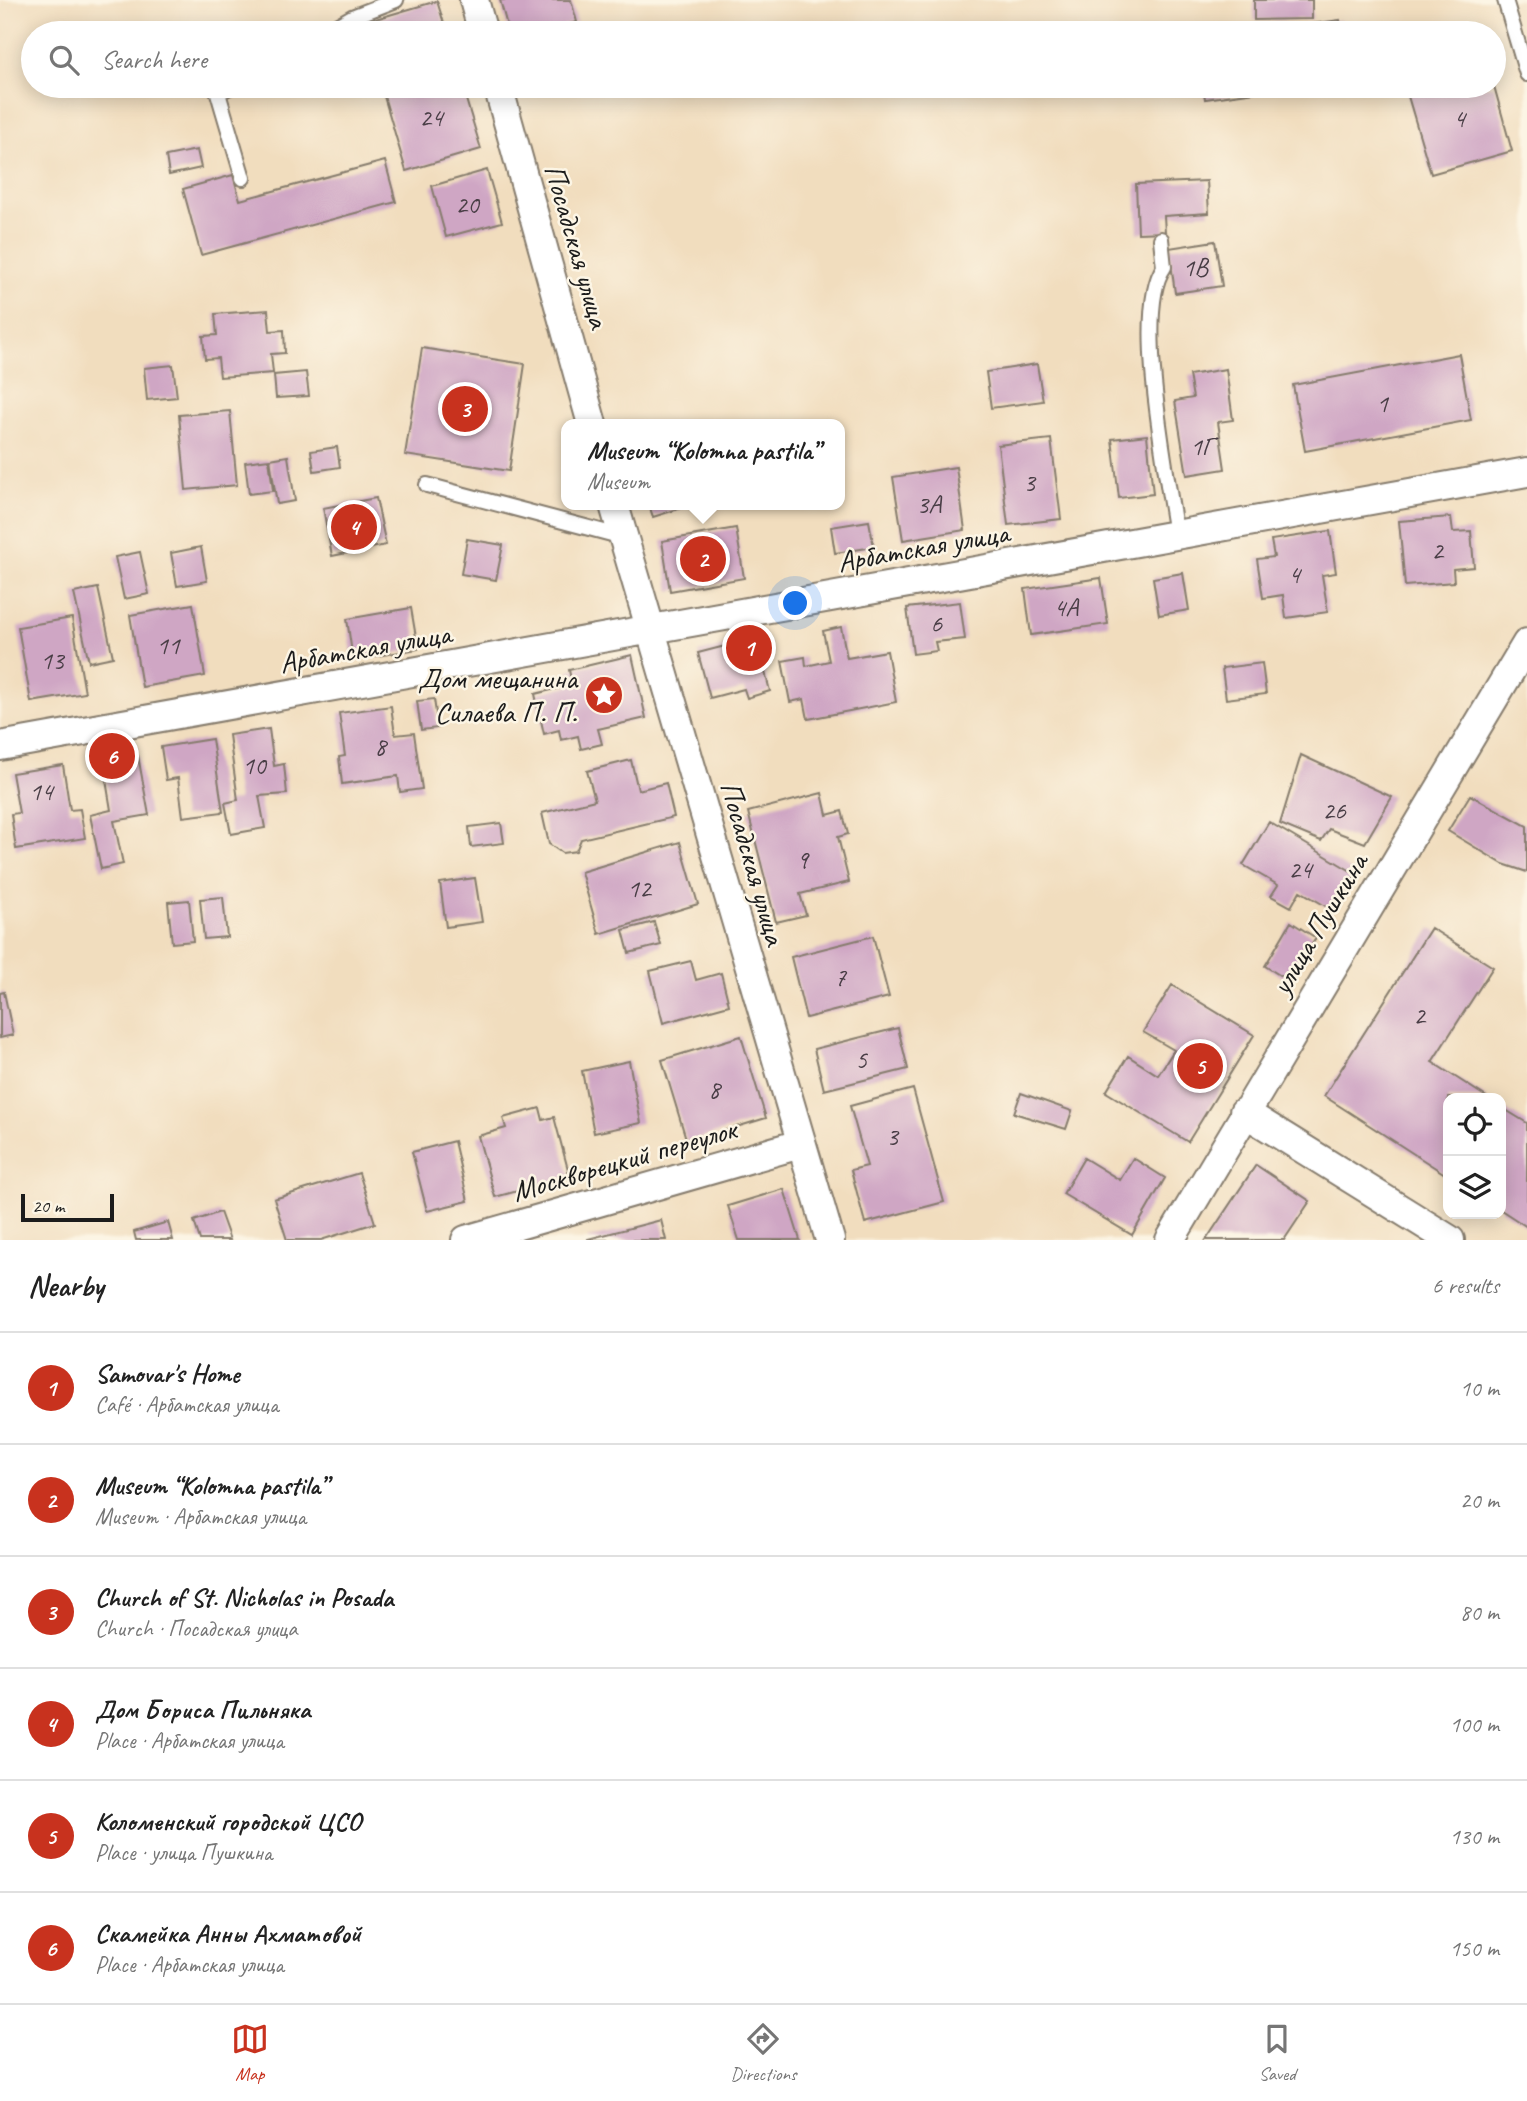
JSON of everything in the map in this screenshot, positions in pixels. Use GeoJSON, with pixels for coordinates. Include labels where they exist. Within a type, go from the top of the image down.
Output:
{"type":"FeatureCollection","features":[{"type":"Feature","properties":{"kind":"street"},"geometry":{"type":"LineString","coordinates":[[474,0],[480,21]]}},
{"type":"Feature","properties":{"kind":"street","name":"Посадская улица"},"geometry":{"type":"LineString","coordinates":[[501,98],[591,419]]}},
{"type":"Feature","properties":{"kind":"street","name":"Арбатская улица"},"geometry":{"type":"LineString","coordinates":[[0,746],[1527,472]]}},
{"type":"Feature","properties":{"kind":"street","name":"Посадская улица"},"geometry":{"type":"LineString","coordinates":[[615,510],[830,1240]]}},
{"type":"Feature","properties":{"kind":"street","name":"улица Пушкина"},"geometry":{"type":"LineString","coordinates":[[1170,1240],[1244,1112],[1527,643]]}},
{"type":"Feature","properties":{"kind":"street"},"geometry":{"type":"LineString","coordinates":[[1244,1112],[1450,1240]]}},
{"type":"Feature","properties":{"kind":"street","name":"Москворецкий переулок"},"geometry":{"type":"LineString","coordinates":[[466,1240],[800,1144]]}},
{"type":"Feature","properties":{"kind":"lane"},"geometry":{"type":"LineString","coordinates":[[345,21],[396,0]]}},
{"type":"Feature","properties":{"kind":"lane"},"geometry":{"type":"LineString","coordinates":[[1505,0],[1527,74]]}},
{"type":"Feature","properties":{"kind":"lane"},"geometry":{"type":"LineString","coordinates":[[219,98],[243,178]]}},
{"type":"Feature","properties":{"kind":"lane"},"geometry":{"type":"LineString","coordinates":[[1161,239],[1164,267],[1156,279],[1152,333],[1155,385],[1176,535]]}},
{"type":"Feature","properties":{"kind":"lane"},"geometry":{"type":"LineString","coordinates":[[427,485],[623,537]]}},
{"type":"Feature","properties":{"kind":"building"},"geometry":{"type":"Polygon","coordinates":[[[500,0],[571,0],[577,21],[506,21],[500,0]]]}},
{"type":"Feature","properties":{"kind":"building"},"geometry":{"type":"Polygon","coordinates":[[[1254,0],[1312,0],[1312,19],[1254,20],[1254,0]]]}},
{"type":"Feature","properties":{"kind":"building"},"geometry":{"type":"Polygon","coordinates":[[[437,1],[443,21],[369,21],[437,1]]]}},
{"type":"Feature","properties":{"kind":"building"},"geometry":{"type":"Polygon","coordinates":[[[385,98],[466,98],[481,149],[406,171],[385,98]]]}},
{"type":"Feature","properties":{"kind":"building"},"geometry":{"type":"Polygon","coordinates":[[[1409,98],[1497,98],[1512,151],[1431,174],[1409,98]]]}},
{"type":"Feature","properties":{"kind":"building"},"geometry":{"type":"Polygon","coordinates":[[[197,150],[201,168],[169,175],[166,156],[197,150]]]}},
{"type":"Feature","properties":{"kind":"building"},"geometry":{"type":"Polygon","coordinates":[[[385,161],[396,202],[201,255],[183,189],[233,175],[240,200],[385,161]]]}},
{"type":"Feature","properties":{"kind":"building"},"geometry":{"type":"Polygon","coordinates":[[[487,170],[502,222],[446,237],[432,186],[487,170]]]}},
{"type":"Feature","properties":{"kind":"building"},"geometry":{"type":"Polygon","coordinates":[[[1207,181],[1209,213],[1164,216],[1165,232],[1138,233],[1136,184],[1207,181]]]}},
{"type":"Feature","properties":{"kind":"building"},"geometry":{"type":"Polygon","coordinates":[[[1215,241],[1222,286],[1175,293],[1169,248],[1215,241]]]}},
{"type":"Feature","properties":{"kind":"building"},"geometry":{"type":"Polygon","coordinates":[[[268,310],[270,331],[284,330],[285,353],[271,354],[273,373],[220,377],[218,358],[205,359],[203,336],[217,335],[215,314],[268,310]]]}},
{"type":"Feature","properties":{"kind":"building"},"geometry":{"type":"Polygon","coordinates":[[[422,348],[525,364],[509,471],[405,455],[422,348]]]}},
{"type":"Feature","properties":{"kind":"building"},"geometry":{"type":"Polygon","coordinates":[[[1459,354],[1471,420],[1305,451],[1293,385],[1459,354]]]}},
{"type":"Feature","properties":{"kind":"building"},"geometry":{"type":"Polygon","coordinates":[[[1037,364],[1043,401],[991,408],[986,372],[1037,364]]]}},
{"type":"Feature","properties":{"kind":"building"},"geometry":{"type":"Polygon","coordinates":[[[173,365],[177,397],[147,400],[144,368],[173,365]]]}},
{"type":"Feature","properties":{"kind":"building"},"geometry":{"type":"Polygon","coordinates":[[[1226,369],[1233,420],[1218,422],[1225,469],[1187,475],[1175,401],[1193,398],[1189,375],[1226,369]]]}},
{"type":"Feature","properties":{"kind":"building"},"geometry":{"type":"Polygon","coordinates":[[[306,372],[309,396],[276,398],[274,375],[306,372]]]}},
{"type":"Feature","properties":{"kind":"building"},"geometry":{"type":"Polygon","coordinates":[[[230,411],[237,485],[186,490],[179,415],[230,411]]]}},
{"type":"Feature","properties":{"kind":"building"},"geometry":{"type":"Polygon","coordinates":[[[1147,435],[1153,494],[1119,498],[1112,439],[1147,435]]]}},
{"type":"Feature","properties":{"kind":"building"},"geometry":{"type":"Polygon","coordinates":[[[1051,439],[1061,519],[1008,525],[998,445],[1051,439]]]}},
{"type":"Feature","properties":{"kind":"building"},"geometry":{"type":"Polygon","coordinates":[[[337,447],[340,467],[314,471],[311,451],[337,447]]]}},
{"type":"Feature","properties":{"kind":"building"},"geometry":{"type":"Polygon","coordinates":[[[288,456],[295,501],[277,504],[270,459],[288,456]]]}},
{"type":"Feature","properties":{"kind":"building"},"geometry":{"type":"Polygon","coordinates":[[[269,459],[273,491],[249,494],[245,462],[269,459]]]}},
{"type":"Feature","properties":{"kind":"building"},"geometry":{"type":"Polygon","coordinates":[[[956,467],[965,530],[903,540],[893,477],[956,467]]]}},
{"type":"Feature","properties":{"kind":"building"},"geometry":{"type":"Polygon","coordinates":[[[376,498],[386,545],[332,556],[323,508],[376,498]]]}},
{"type":"Feature","properties":{"kind":"building"},"geometry":{"type":"Polygon","coordinates":[[[651,510],[675,510],[653,517],[651,510]]]}},
{"type":"Feature","properties":{"kind":"building"},"geometry":{"type":"Polygon","coordinates":[[[1451,517],[1453,532],[1471,531],[1474,567],[1453,569],[1454,582],[1405,586],[1399,521],[1451,517]]]}},
{"type":"Feature","properties":{"kind":"building"},"geometry":{"type":"Polygon","coordinates":[[[869,521],[874,547],[835,553],[831,527],[869,521]]]}},
{"type":"Feature","properties":{"kind":"building"},"geometry":{"type":"Polygon","coordinates":[[[736,528],[744,578],[670,591],[662,541],[736,528]]]}},
{"type":"Feature","properties":{"kind":"building"},"geometry":{"type":"Polygon","coordinates":[[[1330,531],[1336,573],[1322,575],[1328,612],[1286,618],[1283,595],[1263,598],[1257,559],[1274,557],[1271,540],[1330,531]]]}},
{"type":"Feature","properties":{"kind":"building"},"geometry":{"type":"Polygon","coordinates":[[[467,539],[503,545],[496,580],[461,574],[467,539]]]}},
{"type":"Feature","properties":{"kind":"building"},"geometry":{"type":"Polygon","coordinates":[[[201,547],[207,581],[177,586],[171,553],[201,547]]]}},
{"type":"Feature","properties":{"kind":"building"},"geometry":{"type":"Polygon","coordinates":[[[140,552],[149,594],[124,599],[115,557],[140,552]]]}},
{"type":"Feature","properties":{"kind":"building"},"geometry":{"type":"Polygon","coordinates":[[[1183,573],[1189,610],[1159,615],[1153,578],[1183,573]]]}},
{"type":"Feature","properties":{"kind":"building"},"geometry":{"type":"Polygon","coordinates":[[[1101,578],[1108,624],[1031,635],[1025,589],[1101,578]]]}},
{"type":"Feature","properties":{"kind":"building"},"geometry":{"type":"Polygon","coordinates":[[[98,588],[113,657],[89,662],[74,593],[98,588]]]}},
{"type":"Feature","properties":{"kind":"building"},"geometry":{"type":"Polygon","coordinates":[[[960,602],[965,639],[935,642],[937,651],[913,654],[907,608],[960,602]]]}},
{"type":"Feature","properties":{"kind":"building"},"geometry":{"type":"Polygon","coordinates":[[[193,604],[205,676],[142,687],[130,615],[193,604]]]}},
{"type":"Feature","properties":{"kind":"building"},"geometry":{"type":"Polygon","coordinates":[[[411,608],[418,649],[353,660],[347,619],[411,608]]]}},
{"type":"Feature","properties":{"kind":"building"},"geometry":{"type":"Polygon","coordinates":[[[72,618],[85,693],[31,702],[18,627],[72,618]]]}},
{"type":"Feature","properties":{"kind":"building"},"geometry":{"type":"Polygon","coordinates":[[[841,627],[847,658],[887,651],[896,702],[808,719],[804,699],[790,702],[782,661],[805,657],[806,666],[829,661],[823,631],[841,627]]]}},
{"type":"Feature","properties":{"kind":"building"},"geometry":{"type":"Polygon","coordinates":[[[756,638],[770,691],[747,698],[744,689],[710,698],[698,653],[756,638]]]}},
{"type":"Feature","properties":{"kind":"building"},"geometry":{"type":"Polygon","coordinates":[[[632,655],[646,718],[598,729],[602,744],[581,749],[578,736],[561,740],[559,730],[544,734],[535,694],[572,685],[569,670],[632,655]]]}},
{"type":"Feature","properties":{"kind":"building"},"geometry":{"type":"Polygon","coordinates":[[[1262,663],[1266,694],[1226,699],[1222,668],[1262,663]]]}},
{"type":"Feature","properties":{"kind":"building"},"geometry":{"type":"Polygon","coordinates":[[[434,699],[438,728],[421,730],[417,701],[434,699]]]}},
{"type":"Feature","properties":{"kind":"building"},"geometry":{"type":"Polygon","coordinates":[[[391,706],[395,735],[414,733],[422,789],[400,792],[398,776],[342,784],[339,757],[345,756],[339,713],[391,706]]]}},
{"type":"Feature","properties":{"kind":"building"},"geometry":{"type":"Polygon","coordinates":[[[269,729],[274,766],[284,764],[287,794],[259,796],[265,828],[231,834],[225,803],[238,800],[229,735],[269,729]]]}},
{"type":"Feature","properties":{"kind":"building"},"geometry":{"type":"Polygon","coordinates":[[[212,739],[223,812],[183,817],[178,778],[166,780],[161,747],[212,739]]]}},
{"type":"Feature","properties":{"kind":"building"},"geometry":{"type":"Polygon","coordinates":[[[1301,755],[1392,797],[1365,843],[1329,829],[1321,841],[1280,824],[1301,755]]]}},
{"type":"Feature","properties":{"kind":"building"},"geometry":{"type":"Polygon","coordinates":[[[138,756],[149,815],[114,821],[123,864],[101,869],[90,815],[111,810],[103,762],[138,756]]]}},
{"type":"Feature","properties":{"kind":"building"},"geometry":{"type":"Polygon","coordinates":[[[631,760],[638,790],[666,783],[674,817],[581,839],[576,851],[562,853],[549,844],[542,813],[595,800],[587,771],[631,760]]]}},
{"type":"Feature","properties":{"kind":"building"},"geometry":{"type":"Polygon","coordinates":[[[63,765],[70,810],[80,809],[85,838],[16,849],[11,814],[19,813],[12,773],[63,765]]]}},
{"type":"Feature","properties":{"kind":"building"},"geometry":{"type":"Polygon","coordinates":[[[822,793],[827,815],[842,811],[848,834],[838,837],[849,882],[800,894],[806,915],[776,922],[748,812],[822,793]]]}},
{"type":"Feature","properties":{"kind":"building"},"geometry":{"type":"Polygon","coordinates":[[[1470,795],[1527,826],[1527,872],[1503,864],[1448,831],[1470,795]]]}},
{"type":"Feature","properties":{"kind":"building"},"geometry":{"type":"Polygon","coordinates":[[[1269,822],[1356,874],[1334,911],[1300,891],[1291,907],[1271,896],[1278,885],[1243,865],[1269,822]]]}},
{"type":"Feature","properties":{"kind":"building"},"geometry":{"type":"Polygon","coordinates":[[[501,823],[504,843],[471,847],[469,827],[501,823]]]}},
{"type":"Feature","properties":{"kind":"building"},"geometry":{"type":"Polygon","coordinates":[[[680,842],[698,904],[599,934],[581,872],[680,842]]]}},
{"type":"Feature","properties":{"kind":"building"},"geometry":{"type":"Polygon","coordinates":[[[475,878],[482,922],[446,927],[440,883],[475,878]]]}},
{"type":"Feature","properties":{"kind":"building"},"geometry":{"type":"Polygon","coordinates":[[[223,897],[227,937],[204,939],[200,899],[223,897]]]}},
{"type":"Feature","properties":{"kind":"building"},"geometry":{"type":"Polygon","coordinates":[[[189,900],[193,941],[172,943],[168,902],[189,900]]]}},
{"type":"Feature","properties":{"kind":"building"},"geometry":{"type":"Polygon","coordinates":[[[654,922],[661,945],[629,953],[623,930],[654,922]]]}},
{"type":"Feature","properties":{"kind":"building"},"geometry":{"type":"Polygon","coordinates":[[[1291,922],[1316,938],[1289,981],[1265,966],[1291,922]]]}},
{"type":"Feature","properties":{"kind":"building"},"geometry":{"type":"Polygon","coordinates":[[[1431,928],[1493,967],[1432,1062],[1480,1093],[1443,1093],[1443,1173],[1324,1096],[1431,928]]]}},
{"type":"Feature","properties":{"kind":"building"},"geometry":{"type":"Polygon","coordinates":[[[873,936],[889,997],[806,1018],[791,957],[873,936]]]}},
{"type":"Feature","properties":{"kind":"building"},"geometry":{"type":"Polygon","coordinates":[[[691,961],[696,980],[721,973],[729,1005],[663,1023],[650,971],[691,961]]]}},
{"type":"Feature","properties":{"kind":"building"},"geometry":{"type":"Polygon","coordinates":[[[1172,985],[1254,1035],[1188,1142],[1106,1092],[1128,1056],[1158,1075],[1174,1050],[1143,1032],[1172,985]]]}},
{"type":"Feature","properties":{"kind":"building"},"geometry":{"type":"Polygon","coordinates":[[[4,992],[13,1035],[0,1038],[0,993],[4,992]]]}},
{"type":"Feature","properties":{"kind":"building"},"geometry":{"type":"Polygon","coordinates":[[[898,1028],[908,1069],[824,1090],[814,1049],[898,1028]]]}},
{"type":"Feature","properties":{"kind":"building"},"geometry":{"type":"Polygon","coordinates":[[[741,1036],[766,1118],[687,1142],[662,1060],[741,1036]]]}},
{"type":"Feature","properties":{"kind":"building"},"geometry":{"type":"Polygon","coordinates":[[[629,1061],[641,1123],[594,1133],[582,1071],[629,1061]]]}},
{"type":"Feature","properties":{"kind":"building"},"geometry":{"type":"Polygon","coordinates":[[[913,1089],[944,1202],[865,1223],[851,1170],[867,1166],[850,1106],[913,1089]]]}},
{"type":"Feature","properties":{"kind":"building"},"geometry":{"type":"Polygon","coordinates":[[[1021,1093],[1072,1111],[1066,1129],[1014,1113],[1021,1093]]]}},
{"type":"Feature","properties":{"kind":"building"},"geometry":{"type":"Polygon","coordinates":[[[540,1108],[543,1120],[554,1117],[570,1177],[495,1197],[478,1136],[506,1128],[503,1118],[540,1108]]]}},
{"type":"Feature","properties":{"kind":"building"},"geometry":{"type":"Polygon","coordinates":[[[1506,1110],[1527,1123],[1527,1227],[1506,1213],[1506,1110]]]}},
{"type":"Feature","properties":{"kind":"building"},"geometry":{"type":"Polygon","coordinates":[[[454,1141],[468,1201],[427,1211],[412,1152],[454,1141]]]}},
{"type":"Feature","properties":{"kind":"building"},"geometry":{"type":"Polygon","coordinates":[[[1084,1158],[1120,1180],[1133,1158],[1165,1178],[1132,1235],[1063,1194],[1084,1158]]]}},
{"type":"Feature","properties":{"kind":"building"},"geometry":{"type":"Polygon","coordinates":[[[1256,1165],[1310,1201],[1284,1240],[1206,1240],[1256,1165]]]}},
{"type":"Feature","properties":{"kind":"building"},"geometry":{"type":"Polygon","coordinates":[[[359,1173],[375,1223],[321,1240],[287,1240],[274,1199],[359,1173]]]}},
{"type":"Feature","properties":{"kind":"building"},"geometry":{"type":"Polygon","coordinates":[[[784,1189],[800,1240],[739,1240],[728,1206],[784,1189]]]}},
{"type":"Feature","properties":{"kind":"building"},"geometry":{"type":"Polygon","coordinates":[[[220,1212],[230,1240],[200,1240],[194,1221],[220,1212]]]}},
{"type":"Feature","properties":{"kind":"building"},"geometry":{"type":"Polygon","coordinates":[[[661,1220],[666,1240],[588,1240],[588,1239],[661,1220]]]}},
{"type":"Feature","properties":{"kind":"building"},"geometry":{"type":"Polygon","coordinates":[[[168,1222],[173,1240],[136,1240],[134,1232],[168,1222]]]}},
{"type":"Feature","properties":{"kind":"place","name":"Church of St. Nicholas in Posada"},"geometry":{"type":"Point","coordinates":[465,409]}},
{"type":"Feature","properties":{"kind":"place","name":"Дом Бориса Пильняка"},"geometry":{"type":"Point","coordinates":[354,527]}},
{"type":"Feature","properties":{"kind":"place","name":"Museum “Kolomna pastila”"},"geometry":{"type":"Point","coordinates":[703,559]}},
{"type":"Feature","properties":{"kind":"place","name":"Samovar's Home"},"geometry":{"type":"Point","coordinates":[749,648]}},
{"type":"Feature","properties":{"kind":"place","name":"Дом мещанина Силаева П. П."},"geometry":{"type":"Point","coordinates":[604,695]}},
{"type":"Feature","properties":{"kind":"place","name":"Скамейка Анны Ахматовой"},"geometry":{"type":"Point","coordinates":[112,756]}},
{"type":"Feature","properties":{"kind":"place","name":"Коломенский городской ЦСО"},"geometry":{"type":"Point","coordinates":[1200,1066]}}]}
